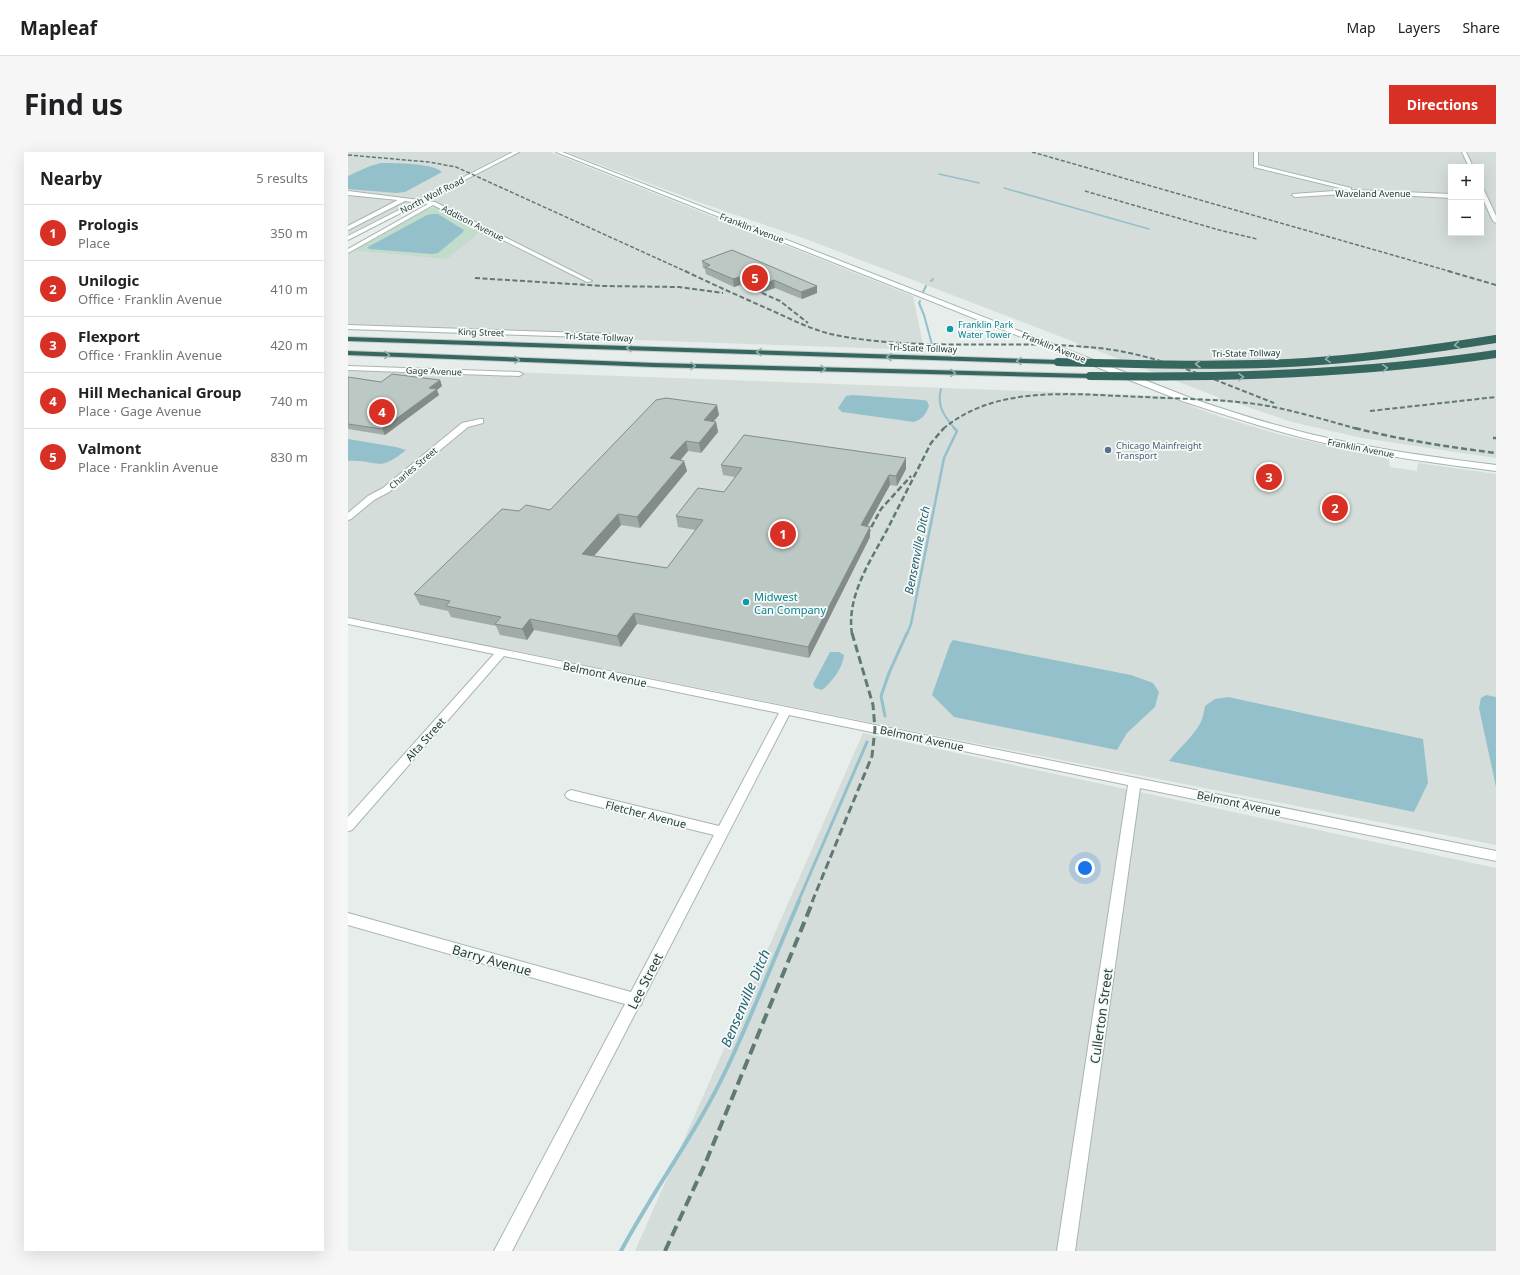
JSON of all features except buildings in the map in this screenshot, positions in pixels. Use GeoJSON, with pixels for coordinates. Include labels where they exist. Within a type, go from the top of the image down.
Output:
{"type":"FeatureCollection","features":[{"type":"Feature","properties":{"kind":"highway","name":"Tri-State Tollway"},"geometry":{"type":"LineString","coordinates":[[348,339],[1152,364],[1280,363],[1431,350],[1496,339]]}},
{"type":"Feature","properties":{"kind":"highway"},"geometry":{"type":"LineString","coordinates":[[348,353],[654,365],[1182,378],[1347,372],[1496,354]]}},
{"type":"Feature","properties":{"kind":"main road","name":"North Wolf Road"},"geometry":{"type":"LineString","coordinates":[[348,238],[516,152]]}},
{"type":"Feature","properties":{"kind":"main road","name":"Franklin Avenue"},"geometry":{"type":"LineString","coordinates":[[558,152],[1185,399],[1251,421],[1311,437],[1395,454],[1496,468]]}},
{"type":"Feature","properties":{"kind":"street"},"geometry":{"type":"LineString","coordinates":[[1256,152],[1256,166],[1360,191]]}},
{"type":"Feature","properties":{"kind":"street"},"geometry":{"type":"LineString","coordinates":[[1464,152],[1470,164]]}},
{"type":"Feature","properties":{"kind":"street","name":"Waveland Avenue"},"geometry":{"type":"LineString","coordinates":[[1295,195],[1360,191],[1448,196]]}},
{"type":"Feature","properties":{"kind":"street","name":"Addison Avenue"},"geometry":{"type":"LineString","coordinates":[[348,193],[433,203],[588,281]]}},
{"type":"Feature","properties":{"kind":"street"},"geometry":{"type":"LineString","coordinates":[[348,228],[405,199]]}},
{"type":"Feature","properties":{"kind":"street"},"geometry":{"type":"LineString","coordinates":[[1486,199],[1496,220]]}},
{"type":"Feature","properties":{"kind":"street"},"geometry":{"type":"LineString","coordinates":[[348,251],[433,203]]}},
{"type":"Feature","properties":{"kind":"street","name":"King Street"},"geometry":{"type":"LineString","coordinates":[[348,327],[615,336]]}},
{"type":"Feature","properties":{"kind":"street","name":"Gage Avenue"},"geometry":{"type":"LineString","coordinates":[[348,368],[519,374]]}},
{"type":"Feature","properties":{"kind":"street","name":"Charles Street"},"geometry":{"type":"LineString","coordinates":[[348,517],[371,498],[386,490],[465,425],[480,421]]}},
{"type":"Feature","properties":{"kind":"street","name":"Belmont Avenue"},"geometry":{"type":"LineString","coordinates":[[348,621],[1496,856]]}},
{"type":"Feature","properties":{"kind":"street","name":"Alta Street"},"geometry":{"type":"LineString","coordinates":[[348,826],[502,653]]}},
{"type":"Feature","properties":{"kind":"street","name":"Lee Street"},"geometry":{"type":"LineString","coordinates":[[503,1251],[636,1000],[786,711]]}},
{"type":"Feature","properties":{"kind":"street","name":"Cullerton Street"},"geometry":{"type":"LineString","coordinates":[[1066,1251],[1135,782]]}},
{"type":"Feature","properties":{"kind":"street","name":"Fletcher Avenue"},"geometry":{"type":"LineString","coordinates":[[571,795],[722,832]]}},
{"type":"Feature","properties":{"kind":"street","name":"Barry Avenue"},"geometry":{"type":"LineString","coordinates":[[348,919],[636,1000]]}},
{"type":"Feature","properties":{"kind":"shaded area"},"geometry":{"type":"Polygon","coordinates":[[[348,152],[511,152],[348,235],[348,152]]]}},
{"type":"Feature","properties":{"kind":"shaded area"},"geometry":{"type":"Polygon","coordinates":[[[520,152],[550,152],[913,296],[924,350],[348,330],[348,253],[423,210],[438,204],[424,200],[520,152]]]}},
{"type":"Feature","properties":{"kind":"shaded area"},"geometry":{"type":"Polygon","coordinates":[[[566,152],[1496,152],[1496,458],[1362,438],[1292,422],[1236,403],[1221,402],[1218,397],[1093,349],[1079,348],[1077,343],[806,239],[704,204],[566,152]]]}},
{"type":"Feature","properties":{"kind":"shaded area"},"geometry":{"type":"Polygon","coordinates":[[[348,366],[1164,396],[1221,417],[1281,435],[1389,459],[1390,467],[1417,471],[1418,463],[1496,474],[1496,845],[893,727],[348,617],[348,366]]]}},
{"type":"Feature","properties":{"kind":"shaded area"},"geometry":{"type":"Polygon","coordinates":[[[863,733],[1496,868],[1496,1251],[635,1251],[863,733]]]}},
{"type":"Feature","properties":{"kind":"green space"},"geometry":{"type":"Polygon","coordinates":[[[433,207],[440,209],[481,231],[447,259],[352,250],[423,210],[433,207]]]}},
{"type":"Feature","properties":{"kind":"water"},"geometry":{"type":"Polygon","coordinates":[[[381,163],[422,165],[442,172],[405,192],[396,193],[348,189],[348,176],[370,166],[381,163]]]}},
{"type":"Feature","properties":{"kind":"water"},"geometry":{"type":"Polygon","coordinates":[[[438,214],[464,230],[438,253],[432,254],[369,249],[368,247],[427,215],[438,214]]]}},
{"type":"Feature","properties":{"kind":"water"},"geometry":{"type":"Polygon","coordinates":[[[853,395],[923,400],[927,401],[929,406],[924,416],[914,422],[842,412],[838,408],[846,396],[853,395]]]}},
{"type":"Feature","properties":{"kind":"water"},"geometry":{"type":"Polygon","coordinates":[[[348,439],[406,450],[389,462],[383,464],[348,461],[348,439]]]}},
{"type":"Feature","properties":{"kind":"water"},"geometry":{"type":"Polygon","coordinates":[[[953,640],[1131,675],[1153,683],[1159,692],[1155,707],[1127,733],[1117,750],[954,717],[932,695],[950,644],[953,640]]]}},
{"type":"Feature","properties":{"kind":"water"},"geometry":{"type":"Polygon","coordinates":[[[830,652],[839,652],[844,655],[842,665],[826,687],[822,690],[815,688],[813,684],[830,652]]]}},
{"type":"Feature","properties":{"kind":"water"},"geometry":{"type":"Polygon","coordinates":[[[1486,695],[1496,697],[1496,787],[1479,708],[1481,698],[1486,695]]]}},
{"type":"Feature","properties":{"kind":"water"},"geometry":{"type":"Polygon","coordinates":[[[1228,697],[1423,739],[1428,783],[1414,812],[1169,761],[1198,727],[1202,720],[1205,706],[1215,699],[1228,697]]]}},
{"type":"Feature","properties":{"kind":"waterway"},"geometry":{"type":"LineString","coordinates":[[939,174],[979,183]]}},
{"type":"Feature","properties":{"kind":"waterway"},"geometry":{"type":"LineString","coordinates":[[1004,188],[1149,229]]}},
{"type":"Feature","properties":{"kind":"waterway","name":"Bensenville Ditch"},"geometry":{"type":"LineString","coordinates":[[923,292],[926,286]]}},
{"type":"Feature","properties":{"kind":"waterway","name":"Bensenville Ditch"},"geometry":{"type":"LineString","coordinates":[[920,301],[919,303],[924,315],[934,352]]}},
{"type":"Feature","properties":{"kind":"waterway","name":"Bensenville Ditch"},"geometry":{"type":"LineString","coordinates":[[941,389],[940,401],[942,411],[955,429]]}},
{"type":"Feature","properties":{"kind":"waterway","name":"Bensenville Ditch"},"geometry":{"type":"LineString","coordinates":[[907,634],[911,624],[944,458],[957,431],[955,429]]}},
{"type":"Feature","properties":{"kind":"waterway","name":"Bensenville Ditch"},"geometry":{"type":"LineString","coordinates":[[885,716],[881,696],[889,673],[907,633]]}},
{"type":"Feature","properties":{"kind":"waterway","name":"Bensenville Ditch"},"geometry":{"type":"LineString","coordinates":[[798,902],[867,742]]}},
{"type":"Feature","properties":{"kind":"waterway","name":"Bensenville Ditch"},"geometry":{"type":"LineString","coordinates":[[621,1251],[715,1092],[746,1026],[799,901]]}},
{"type":"Feature","properties":{"kind":"railway"},"geometry":{"type":"LineString","coordinates":[[1032,152],[1452,272]]}},
{"type":"Feature","properties":{"kind":"railway"},"geometry":{"type":"LineString","coordinates":[[348,155],[429,162],[456,167],[687,272]]}},
{"type":"Feature","properties":{"kind":"railway"},"geometry":{"type":"LineString","coordinates":[[1085,191],[1219,230],[1257,239]]}},
{"type":"Feature","properties":{"kind":"railway"},"geometry":{"type":"LineString","coordinates":[[685,271],[800,323],[835,335],[900,343],[1066,346],[1122,351],[1144,356],[1188,370],[1274,403]]}},
{"type":"Feature","properties":{"kind":"railway"},"geometry":{"type":"LineString","coordinates":[[1448,271],[1496,285]]}},
{"type":"Feature","properties":{"kind":"railway"},"geometry":{"type":"LineString","coordinates":[[475,278],[604,286],[679,287],[723,293]]}},
{"type":"Feature","properties":{"kind":"railway"},"geometry":{"type":"LineString","coordinates":[[762,293],[780,301],[808,323]]}},
{"type":"Feature","properties":{"kind":"railway"},"geometry":{"type":"LineString","coordinates":[[943,429],[964,414],[988,404],[1013,398],[1066,394],[1200,399],[1256,404],[1295,412],[1358,429]]}},
{"type":"Feature","properties":{"kind":"railway"},"geometry":{"type":"LineString","coordinates":[[1370,411],[1496,397]]}},
{"type":"Feature","properties":{"kind":"railway"},"geometry":{"type":"LineString","coordinates":[[1355,428],[1425,443],[1496,453]]}},
{"type":"Feature","properties":{"kind":"railway"},"geometry":{"type":"LineString","coordinates":[[852,634],[851,620],[853,606],[861,579],[931,443],[943,429]]}},
{"type":"Feature","properties":{"kind":"railway"},"geometry":{"type":"LineString","coordinates":[[867,535],[881,509],[911,476]]}},
{"type":"Feature","properties":{"kind":"railway"},"geometry":{"type":"LineString","coordinates":[[812,902],[872,756],[875,729],[873,705],[852,633]]}},
{"type":"Feature","properties":{"kind":"railway"},"geometry":{"type":"LineString","coordinates":[[665,1251],[705,1164],[813,901]]}},
{"type":"Feature","properties":{"kind":"place","name":"Valmont"},"geometry":{"type":"Point","coordinates":[755,278]}},
{"type":"Feature","properties":{"kind":"place","name":"Franklin Park Water Tower"},"geometry":{"type":"Point","coordinates":[950,329]}},
{"type":"Feature","properties":{"kind":"place","name":"Hill Mechanical Group"},"geometry":{"type":"Point","coordinates":[382,412]}},
{"type":"Feature","properties":{"kind":"place","name":"Chicago Mainfreight Transport"},"geometry":{"type":"Point","coordinates":[1108,450]}},
{"type":"Feature","properties":{"kind":"place","name":"Flexport"},"geometry":{"type":"Point","coordinates":[1269,477]}},
{"type":"Feature","properties":{"kind":"place","name":"Unilogic"},"geometry":{"type":"Point","coordinates":[1335,508]}},
{"type":"Feature","properties":{"kind":"place","name":"Prologis"},"geometry":{"type":"Point","coordinates":[783,534]}},
{"type":"Feature","properties":{"kind":"place","name":"Midwest Can Company"},"geometry":{"type":"Point","coordinates":[746,602]}}]}
